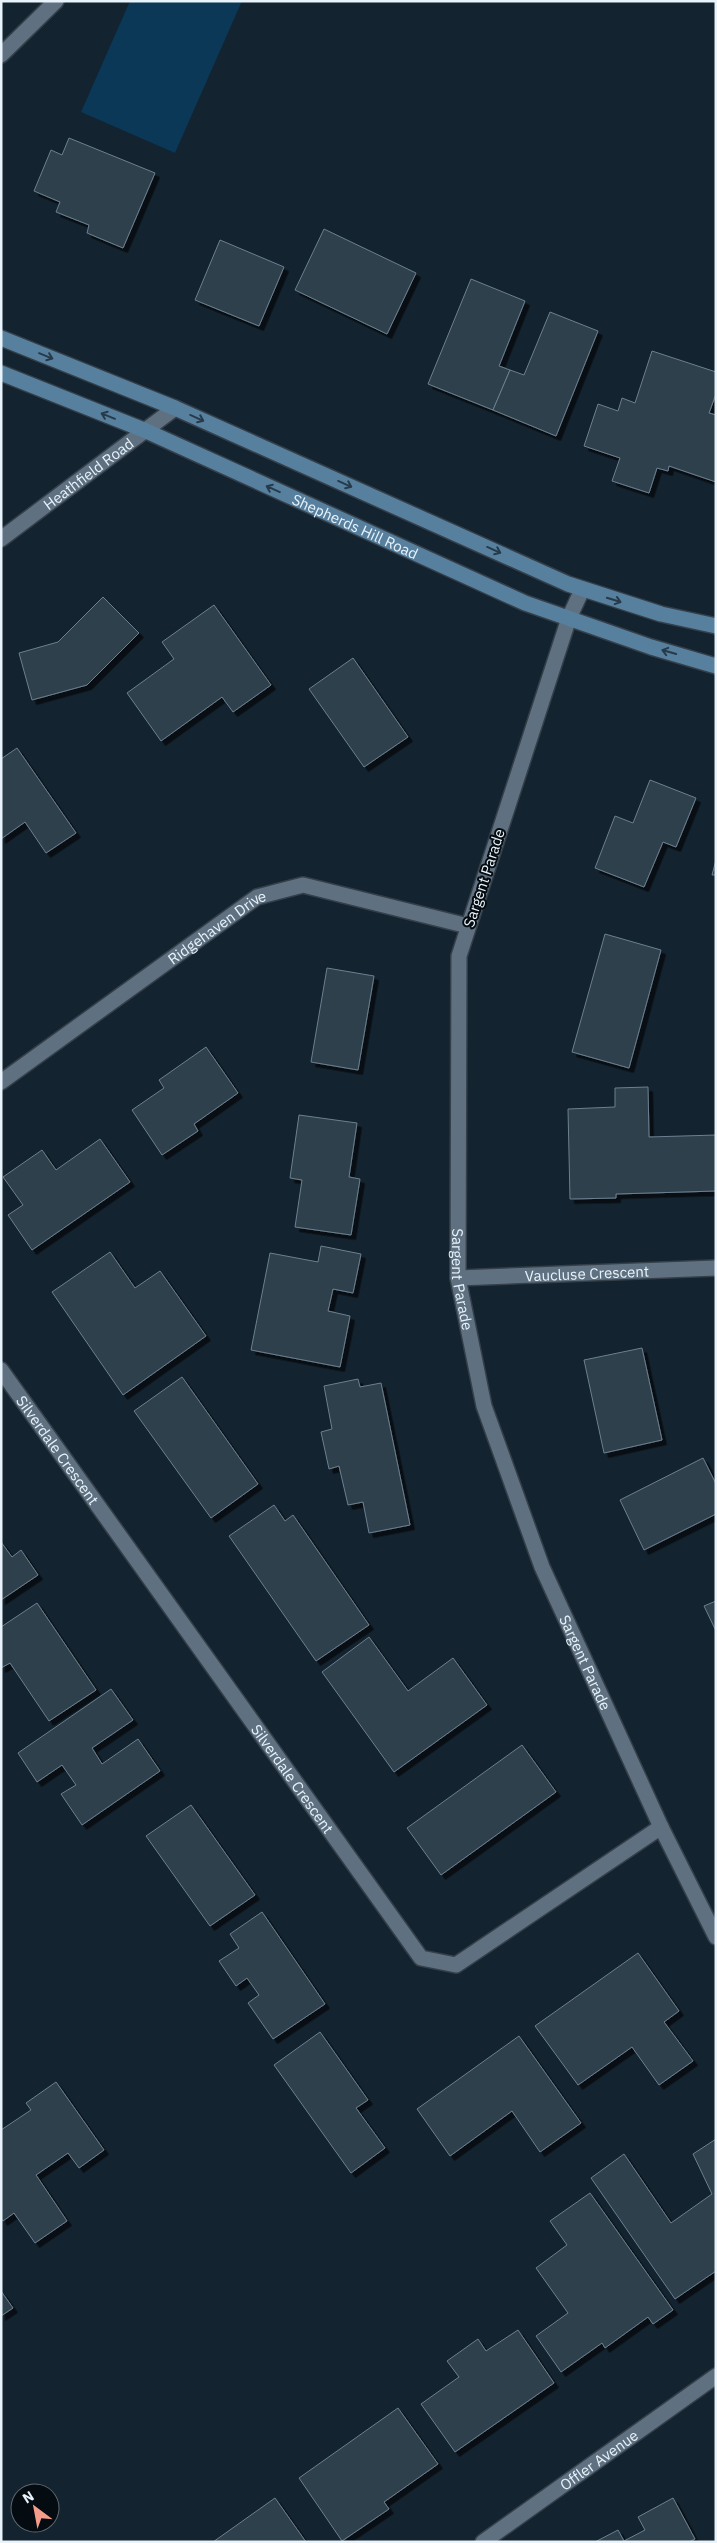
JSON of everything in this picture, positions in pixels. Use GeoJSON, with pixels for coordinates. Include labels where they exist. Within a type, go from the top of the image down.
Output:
{"type":"FeatureCollection","features":[{"type":"Feature","properties":{"kind":"main road"},"geometry":{"type":"LineString","coordinates":[[1,338],[175,408],[582,590],[661,614],[716,626]]}},
{"type":"Feature","properties":{"kind":"main road","name":"Shepherds Hill Road"},"geometry":{"type":"LineString","coordinates":[[1,373],[144,430],[516,599],[651,647],[716,666]]}},
{"type":"Feature","properties":{"kind":"street"},"geometry":{"type":"LineString","coordinates":[[1,55],[56,1]]}},
{"type":"Feature","properties":{"kind":"street","name":"Heathfield Road"},"geometry":{"type":"LineString","coordinates":[[1,539],[175,408]]}},
{"type":"Feature","properties":{"kind":"street","name":"Sargent Parade"},"geometry":{"type":"LineString","coordinates":[[582,590],[569,618],[459,956],[458,1278],[484,1406],[542,1567],[661,1827],[716,1937]]}},
{"type":"Feature","properties":{"kind":"street","name":"Ridgehaven Drive"},"geometry":{"type":"LineString","coordinates":[[1,1082],[257,897],[303,885],[468,926]]}},
{"type":"Feature","properties":{"kind":"street","name":"Vaucluse Crescent"},"geometry":{"type":"LineString","coordinates":[[458,1278],[716,1268]]}},
{"type":"Feature","properties":{"kind":"street","name":"Silverdale Crescent"},"geometry":{"type":"LineString","coordinates":[[1,1370],[421,1958],[456,1965],[661,1827]]}},
{"type":"Feature","properties":{"kind":"street","name":"Offler Avenue"},"geometry":{"type":"LineString","coordinates":[[483,2542],[716,2376]]}},
{"type":"Feature","properties":{"kind":"shaded area"},"geometry":{"type":"Polygon","coordinates":[[[130,1],[242,1],[175,153],[81,112],[130,1]]]}},
{"type":"Feature","properties":{"kind":"building"},"geometry":{"type":"Polygon","coordinates":[[[69,138],[155,173],[123,248],[87,233],[89,225],[56,212],[60,202],[34,191],[51,150],[62,155],[69,138]]]}},
{"type":"Feature","properties":{"kind":"building"},"geometry":{"type":"Polygon","coordinates":[[[324,229],[416,273],[387,334],[295,290],[324,229]]]}},
{"type":"Feature","properties":{"kind":"building"},"geometry":{"type":"Polygon","coordinates":[[[220,240],[284,267],[259,326],[195,300],[220,240]]]}},
{"type":"Feature","properties":{"kind":"building"},"geometry":{"type":"Polygon","coordinates":[[[471,279],[525,301],[499,366],[510,370],[493,410],[428,384],[471,279]]]}},
{"type":"Feature","properties":{"kind":"building"},"geometry":{"type":"Polygon","coordinates":[[[550,312],[598,331],[556,436],[493,410],[510,370],[524,375],[550,312]]]}},
{"type":"Feature","properties":{"kind":"building"},"geometry":{"type":"Polygon","coordinates":[[[652,351],[716,372],[716,394],[709,413],[716,415],[716,482],[669,466],[668,471],[657,468],[649,493],[612,481],[620,458],[584,446],[598,404],[618,411],[622,398],[635,403],[652,351]]]}},
{"type":"Feature","properties":{"kind":"building"},"geometry":{"type":"Polygon","coordinates":[[[103,597],[139,633],[87,685],[32,700],[19,653],[58,642],[103,597]]]}},
{"type":"Feature","properties":{"kind":"building"},"geometry":{"type":"Polygon","coordinates":[[[214,605],[271,685],[233,712],[222,697],[161,741],[127,693],[174,659],[162,642],[214,605]]]}},
{"type":"Feature","properties":{"kind":"building"},"geometry":{"type":"Polygon","coordinates":[[[353,658],[408,737],[364,767],[309,689],[353,658]]]}},
{"type":"Feature","properties":{"kind":"building"},"geometry":{"type":"Polygon","coordinates":[[[17,748],[76,833],[46,853],[25,822],[1,839],[1,759],[17,748]]]}},
{"type":"Feature","properties":{"kind":"building"},"geometry":{"type":"Polygon","coordinates":[[[650,780],[696,798],[676,847],[663,842],[644,887],[595,868],[615,816],[633,823],[650,780]]]}},
{"type":"Feature","properties":{"kind":"building"},"geometry":{"type":"Polygon","coordinates":[[[716,860],[716,875],[712,875],[716,860]]]}},
{"type":"Feature","properties":{"kind":"building"},"geometry":{"type":"Polygon","coordinates":[[[605,934],[661,950],[629,1068],[572,1052],[605,934]]]}},
{"type":"Feature","properties":{"kind":"building"},"geometry":{"type":"Polygon","coordinates":[[[327,968],[374,976],[358,1070],[311,1062],[327,968]]]}},
{"type":"Feature","properties":{"kind":"building"},"geometry":{"type":"Polygon","coordinates":[[[206,1047],[238,1093],[194,1124],[198,1131],[162,1155],[132,1110],[164,1088],[159,1080],[206,1047]]]}},
{"type":"Feature","properties":{"kind":"building"},"geometry":{"type":"Polygon","coordinates":[[[648,1087],[649,1137],[716,1135],[716,1191],[616,1194],[616,1198],[570,1199],[568,1109],[615,1107],[615,1088],[648,1087]]]}},
{"type":"Feature","properties":{"kind":"building"},"geometry":{"type":"Polygon","coordinates":[[[299,1115],[357,1123],[349,1177],[360,1179],[351,1235],[295,1227],[302,1180],[290,1178],[299,1115]]]}},
{"type":"Feature","properties":{"kind":"building"},"geometry":{"type":"Polygon","coordinates":[[[100,1139],[130,1182],[32,1250],[8,1215],[23,1205],[3,1177],[42,1150],[56,1170],[100,1139]]]}},
{"type":"Feature","properties":{"kind":"building"},"geometry":{"type":"Polygon","coordinates":[[[321,1246],[361,1254],[353,1293],[333,1289],[328,1311],[350,1316],[340,1367],[251,1350],[270,1253],[318,1262],[321,1246]]]}},
{"type":"Feature","properties":{"kind":"building"},"geometry":{"type":"Polygon","coordinates":[[[110,1252],[135,1288],[160,1271],[206,1336],[123,1395],[52,1292],[110,1252]]]}},
{"type":"Feature","properties":{"kind":"building"},"geometry":{"type":"Polygon","coordinates":[[[642,1348],[662,1440],[604,1453],[584,1360],[642,1348]]]}},
{"type":"Feature","properties":{"kind":"building"},"geometry":{"type":"Polygon","coordinates":[[[182,1377],[258,1484],[211,1518],[134,1411],[182,1377]]]}},
{"type":"Feature","properties":{"kind":"building"},"geometry":{"type":"Polygon","coordinates":[[[358,1379],[360,1387],[381,1383],[410,1525],[369,1533],[363,1502],[348,1505],[339,1466],[329,1469],[321,1432],[332,1429],[324,1386],[358,1379]]]}},
{"type":"Feature","properties":{"kind":"building"},"geometry":{"type":"Polygon","coordinates":[[[703,1458],[716,1484],[716,1514],[644,1550],[620,1500],[703,1458]]]}},
{"type":"Feature","properties":{"kind":"building"},"geometry":{"type":"Polygon","coordinates":[[[274,1505],[285,1521],[293,1515],[369,1625],[316,1661],[229,1536],[274,1505]]]}},
{"type":"Feature","properties":{"kind":"building"},"geometry":{"type":"Polygon","coordinates":[[[1,1542],[12,1557],[21,1550],[38,1575],[1,1600],[1,1542]]]}},
{"type":"Feature","properties":{"kind":"building"},"geometry":{"type":"Polygon","coordinates":[[[716,1601],[716,1631],[704,1606],[716,1601]]]}},
{"type":"Feature","properties":{"kind":"building"},"geometry":{"type":"Polygon","coordinates":[[[37,1603],[96,1690],[49,1721],[10,1663],[1,1668],[1,1627],[37,1603]]]}},
{"type":"Feature","properties":{"kind":"building"},"geometry":{"type":"Polygon","coordinates":[[[369,1637],[408,1691],[453,1658],[487,1705],[394,1772],[322,1672],[369,1637]]]}},
{"type":"Feature","properties":{"kind":"building"},"geometry":{"type":"Polygon","coordinates":[[[111,1689],[133,1720],[92,1748],[102,1764],[138,1739],[160,1771],[82,1825],[61,1794],[76,1785],[62,1765],[37,1782],[18,1753],[111,1689]]]}},
{"type":"Feature","properties":{"kind":"building"},"geometry":{"type":"Polygon","coordinates":[[[522,1745],[556,1792],[441,1875],[407,1828],[522,1745]]]}},
{"type":"Feature","properties":{"kind":"building"},"geometry":{"type":"Polygon","coordinates":[[[191,1805],[255,1895],[210,1926],[146,1836],[191,1805]]]}},
{"type":"Feature","properties":{"kind":"building"},"geometry":{"type":"Polygon","coordinates":[[[262,1912],[325,2004],[273,2039],[248,2003],[259,1995],[247,1978],[236,1986],[219,1961],[239,1948],[230,1934],[262,1912]]]}},
{"type":"Feature","properties":{"kind":"building"},"geometry":{"type":"Polygon","coordinates":[[[638,1953],[679,2011],[664,2022],[693,2061],[659,2085],[632,2047],[578,2085],[535,2026],[638,1953]]]}},
{"type":"Feature","properties":{"kind":"building"},"geometry":{"type":"Polygon","coordinates":[[[320,2032],[368,2100],[356,2108],[385,2148],[351,2173],[274,2065],[320,2032]]]}},
{"type":"Feature","properties":{"kind":"building"},"geometry":{"type":"Polygon","coordinates":[[[519,2036],[581,2123],[540,2152],[512,2111],[450,2156],[417,2109],[519,2036]]]}},
{"type":"Feature","properties":{"kind":"building"},"geometry":{"type":"Polygon","coordinates":[[[56,2082],[104,2150],[79,2168],[68,2153],[36,2175],[67,2221],[35,2243],[14,2213],[3,2221],[1,2218],[1,2130],[31,2110],[26,2103],[56,2082]]]}},
{"type":"Feature","properties":{"kind":"building"},"geometry":{"type":"Polygon","coordinates":[[[716,2139],[716,2271],[675,2299],[591,2178],[624,2154],[671,2223],[712,2194],[693,2154],[716,2139]]]}},
{"type":"Feature","properties":{"kind":"building"},"geometry":{"type":"Polygon","coordinates":[[[590,2193],[673,2310],[653,2324],[648,2317],[605,2348],[602,2343],[561,2372],[536,2336],[568,2313],[536,2268],[567,2245],[550,2221],[590,2193]]]}},
{"type":"Feature","properties":{"kind":"building"},"geometry":{"type":"Polygon","coordinates":[[[1,2291],[13,2308],[1,2316],[1,2291]]]}},
{"type":"Feature","properties":{"kind":"building"},"geometry":{"type":"Polygon","coordinates":[[[518,2330],[554,2383],[455,2452],[421,2404],[459,2377],[447,2361],[478,2339],[486,2351],[518,2330]]]}},
{"type":"Feature","properties":{"kind":"building"},"geometry":{"type":"Polygon","coordinates":[[[398,2408],[438,2464],[384,2502],[389,2509],[342,2541],[299,2478],[398,2408]]]}},
{"type":"Feature","properties":{"kind":"building"},"geometry":{"type":"Polygon","coordinates":[[[275,2498],[306,2542],[213,2542],[275,2498]]]}},
{"type":"Feature","properties":{"kind":"building"},"geometry":{"type":"Polygon","coordinates":[[[673,2498],[695,2539],[689,2542],[595,2542],[618,2530],[624,2541],[645,2530],[638,2517],[673,2498]]]}}]}
